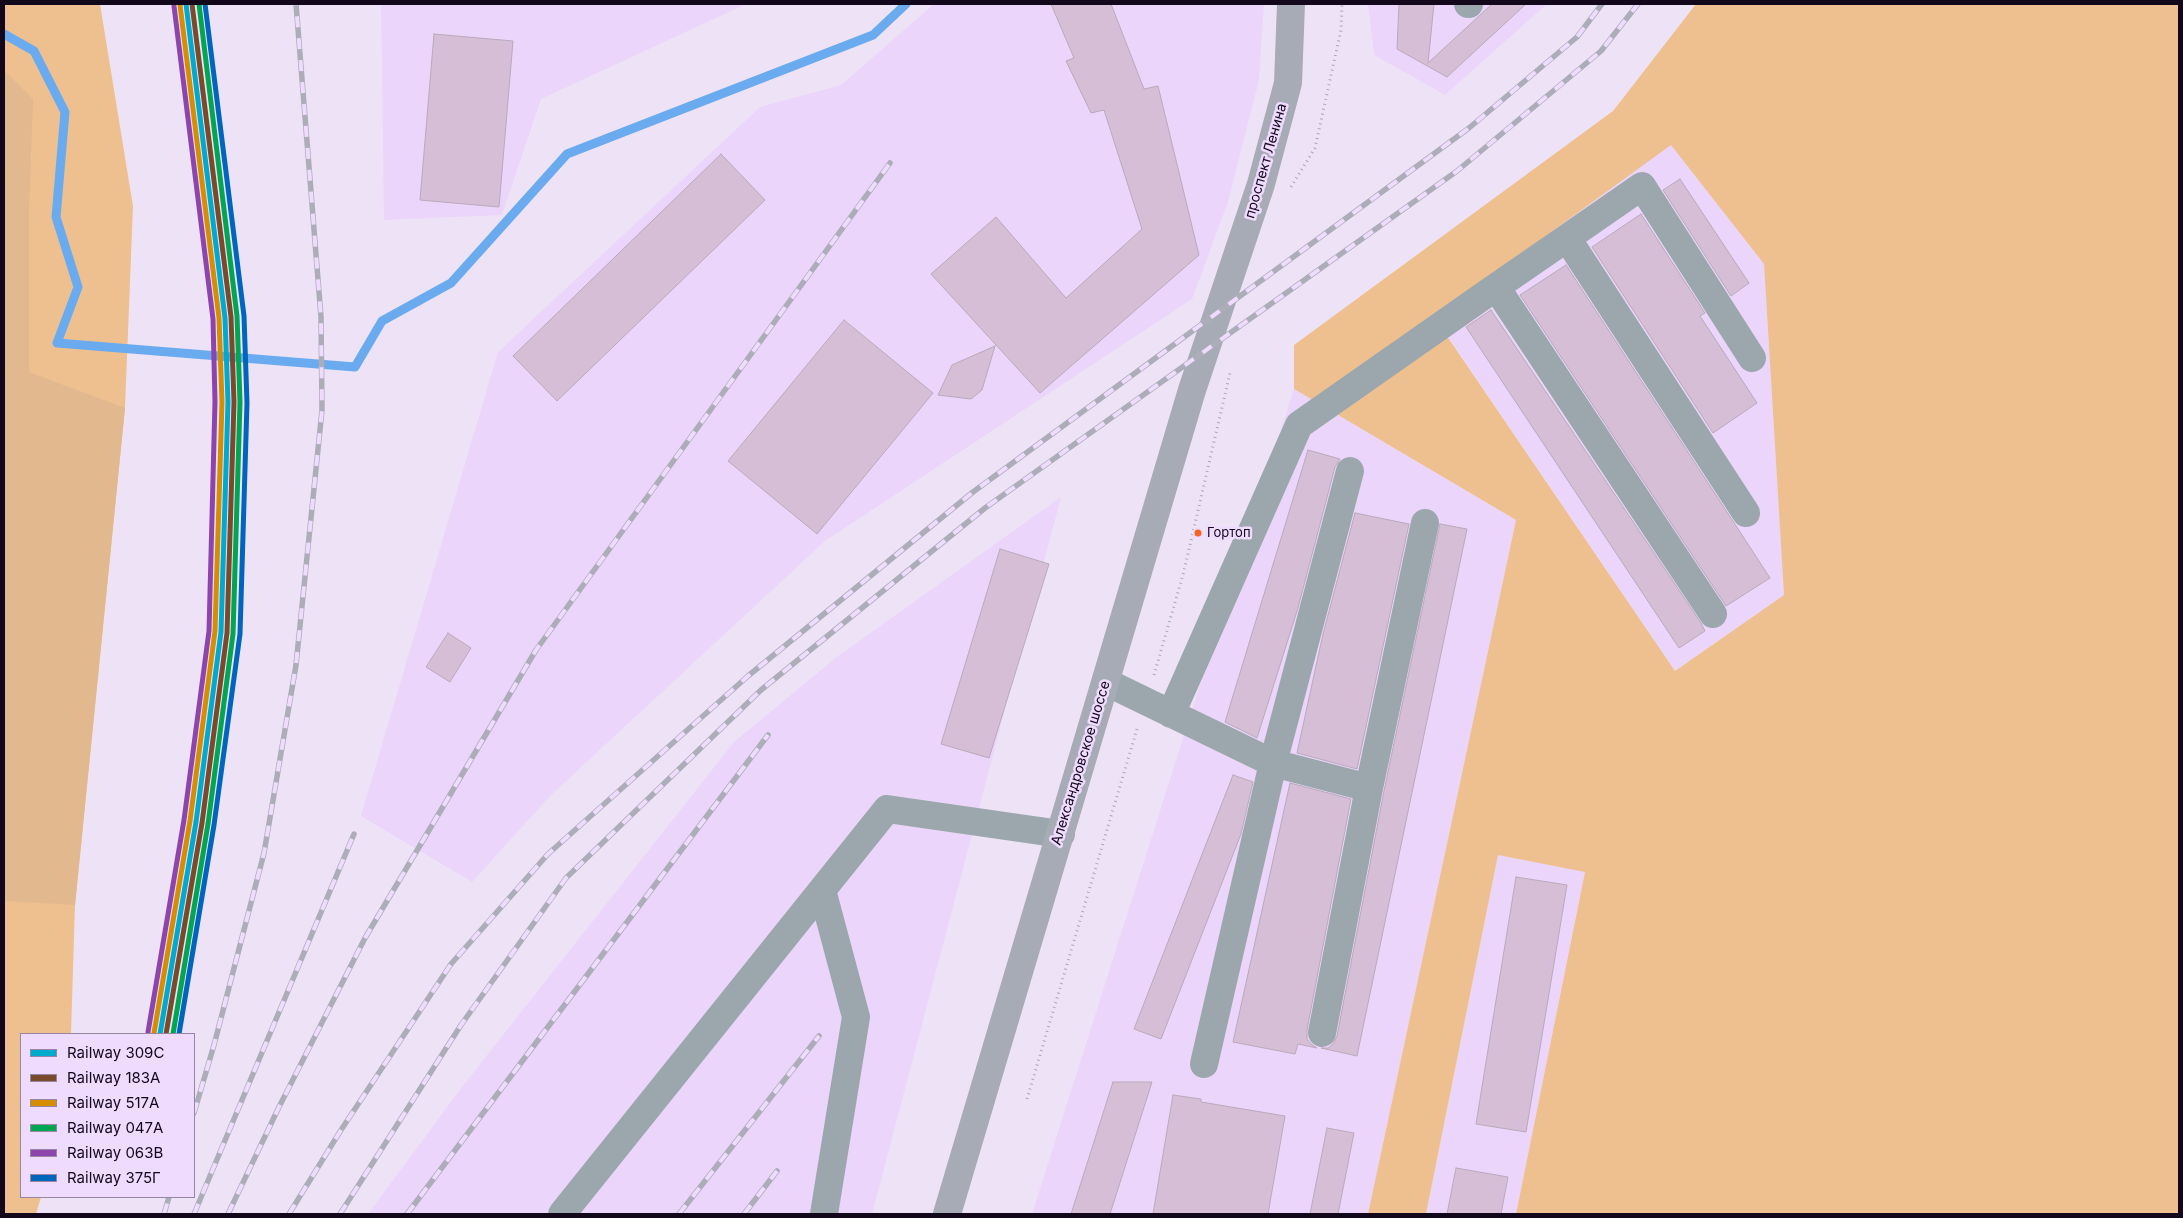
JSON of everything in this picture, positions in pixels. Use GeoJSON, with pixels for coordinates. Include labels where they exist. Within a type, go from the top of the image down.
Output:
{"type":"FeatureCollection","features":[{"type":"Feature","properties":{"kind":"main road","name":"проспект Ленина"},"geometry":{"type":"LineString","coordinates":[[1218,313],[1261,184],[1288,82],[1291,4]]}},
{"type":"Feature","properties":{"kind":"main road","name":"Александровское шоссе"},"geometry":{"type":"LineString","coordinates":[[947,1214],[1192,390],[1218,313]]}},
{"type":"Feature","properties":{"kind":"lane"},"geometry":{"type":"LineString","coordinates":[[1171,714],[1299,425],[1642,186],[1752,358]]}},
{"type":"Feature","properties":{"kind":"lane"},"geometry":{"type":"LineString","coordinates":[[1567,238],[1746,513]]}},
{"type":"Feature","properties":{"kind":"lane"},"geometry":{"type":"LineString","coordinates":[[1496,286],[1713,614]]}},
{"type":"Feature","properties":{"kind":"lane"},"geometry":{"type":"LineString","coordinates":[[1204,1064],[1273,762],[1350,471]]}},
{"type":"Feature","properties":{"kind":"lane"},"geometry":{"type":"LineString","coordinates":[[1322,1033],[1369,788],[1425,523]]}},
{"type":"Feature","properties":{"kind":"lane"},"geometry":{"type":"LineString","coordinates":[[1106,682],[1273,762],[1369,788]]}},
{"type":"Feature","properties":{"kind":"lane"},"geometry":{"type":"LineString","coordinates":[[562,1214],[887,809],[1061,834]]}},
{"type":"Feature","properties":{"kind":"lane"},"geometry":{"type":"LineString","coordinates":[[822,890],[856,1017],[824,1214]]}},
{"type":"Feature","properties":{"kind":"path"},"geometry":{"type":"LineString","coordinates":[[1290,188],[1315,148],[1341,30],[1342,4]]}},
{"type":"Feature","properties":{"kind":"path"},"geometry":{"type":"LineString","coordinates":[[1027,1099],[1183,576],[1232,364]]}},
{"type":"Feature","properties":{"kind":"shaded area"},"geometry":{"type":"Polygon","coordinates":[[[4,4],[100,4],[133,206],[125,408],[75,905],[71,1033],[20,1033],[20,1198],[41,1198],[36,1214],[4,1214],[4,4]]]}},
{"type":"Feature","properties":{"kind":"shaded area"},"geometry":{"type":"Polygon","coordinates":[[[381,4],[746,4],[541,99],[502,215],[384,220],[381,4]]]}},
{"type":"Feature","properties":{"kind":"shaded area"},"geometry":{"type":"Polygon","coordinates":[[[934,4],[1264,4],[1259,80],[1228,202],[1192,299],[825,541],[550,796],[472,882],[361,816],[498,352],[760,107],[841,85],[934,4]]]}},
{"type":"Feature","properties":{"kind":"shaded area"},"geometry":{"type":"Polygon","coordinates":[[[1368,4],[1547,4],[1445,95],[1374,55],[1368,4]]]}},
{"type":"Feature","properties":{"kind":"shaded area"},"geometry":{"type":"Polygon","coordinates":[[[1696,4],[2179,4],[2179,1214],[1516,1214],[1585,872],[1498,855],[1426,1214],[1368,1214],[1516,520],[1294,389],[1294,345],[1613,111],[1696,4]],[[1671,145],[1434,317],[1675,671],[1784,595],[1764,264],[1671,145]]]}},
{"type":"Feature","properties":{"kind":"shaded area"},"geometry":{"type":"Polygon","coordinates":[[[4,70],[33,99],[29,214],[29,372],[125,408],[75,905],[4,901],[4,70]]]}},
{"type":"Feature","properties":{"kind":"shaded area"},"geometry":{"type":"Polygon","coordinates":[[[1671,144],[1764,264],[1784,595],[1675,671],[1434,316],[1671,144]]]}},
{"type":"Feature","properties":{"kind":"shaded area"},"geometry":{"type":"Polygon","coordinates":[[[1294,389],[1516,520],[1368,1214],[1032,1214],[1294,389]]]}},
{"type":"Feature","properties":{"kind":"shaded area"},"geometry":{"type":"Polygon","coordinates":[[[1061,497],[872,1214],[368,1214],[462,1087],[734,742],[838,656],[1061,497]]]}},
{"type":"Feature","properties":{"kind":"shaded area"},"geometry":{"type":"Polygon","coordinates":[[[1498,854],[1585,871],[1516,1214],[1426,1214],[1498,854]]]}},
{"type":"Feature","properties":{"kind":"building"},"geometry":{"type":"Polygon","coordinates":[[[1051,4],[1111,4],[1144,89],[1158,86],[1199,255],[1040,393],[931,274],[996,217],[1066,298],[1142,229],[1104,110],[1091,113],[1066,61],[1074,58],[1051,4]]]}},
{"type":"Feature","properties":{"kind":"building"},"geometry":{"type":"Polygon","coordinates":[[[1399,4],[1434,4],[1428,63],[1492,4],[1526,4],[1447,77],[1397,49],[1399,4]]]}},
{"type":"Feature","properties":{"kind":"building"},"geometry":{"type":"Polygon","coordinates":[[[434,34],[513,41],[499,207],[420,200],[434,34]]]}},
{"type":"Feature","properties":{"kind":"building"},"geometry":{"type":"Polygon","coordinates":[[[721,154],[765,200],[557,401],[513,356],[721,154]]]}},
{"type":"Feature","properties":{"kind":"building"},"geometry":{"type":"Polygon","coordinates":[[[1680,179],[1749,283],[1731,296],[1663,190],[1680,179]]]}},
{"type":"Feature","properties":{"kind":"building"},"geometry":{"type":"Polygon","coordinates":[[[1641,214],[1705,313],[1700,316],[1757,403],[1713,433],[1592,247],[1641,214]]]}},
{"type":"Feature","properties":{"kind":"building"},"geometry":{"type":"Polygon","coordinates":[[[1566,265],[1770,578],[1726,606],[1520,295],[1566,265]]]}},
{"type":"Feature","properties":{"kind":"building"},"geometry":{"type":"Polygon","coordinates":[[[1491,310],[1701,623],[1705,631],[1679,648],[1466,327],[1491,310]]]}},
{"type":"Feature","properties":{"kind":"building"},"geometry":{"type":"Polygon","coordinates":[[[844,320],[933,393],[817,534],[728,461],[844,320]]]}},
{"type":"Feature","properties":{"kind":"building"},"geometry":{"type":"Polygon","coordinates":[[[995,346],[982,390],[971,399],[938,395],[952,365],[995,346]]]}},
{"type":"Feature","properties":{"kind":"building"},"geometry":{"type":"Polygon","coordinates":[[[1308,450],[1340,459],[1335,467],[1298,608],[1257,738],[1225,722],[1308,450]]]}},
{"type":"Feature","properties":{"kind":"building"},"geometry":{"type":"Polygon","coordinates":[[[1355,513],[1409,524],[1357,769],[1297,753],[1323,634],[1355,513]]]}},
{"type":"Feature","properties":{"kind":"building"},"geometry":{"type":"Polygon","coordinates":[[[1440,524],[1467,529],[1357,1056],[1321,1048],[1328,1048],[1333,1044],[1337,1036],[1384,791],[1440,524]]]}},
{"type":"Feature","properties":{"kind":"building"},"geometry":{"type":"Polygon","coordinates":[[[1000,549],[1049,564],[989,758],[941,744],[1000,549]]]}},
{"type":"Feature","properties":{"kind":"building"},"geometry":{"type":"Polygon","coordinates":[[[448,633],[471,648],[450,682],[426,667],[448,633]]]}},
{"type":"Feature","properties":{"kind":"building"},"geometry":{"type":"Polygon","coordinates":[[[1233,775],[1253,782],[1241,834],[1161,1039],[1134,1029],[1233,775]]]}},
{"type":"Feature","properties":{"kind":"building"},"geometry":{"type":"Polygon","coordinates":[[[1290,783],[1351,799],[1307,1030],[1307,1039],[1317,1048],[1298,1044],[1295,1054],[1233,1042],[1290,783]]]}},
{"type":"Feature","properties":{"kind":"building"},"geometry":{"type":"Polygon","coordinates":[[[1516,877],[1567,885],[1526,1132],[1476,1124],[1516,877]]]}},
{"type":"Feature","properties":{"kind":"building"},"geometry":{"type":"Polygon","coordinates":[[[1113,1082],[1152,1082],[1110,1214],[1071,1214],[1113,1082]]]}},
{"type":"Feature","properties":{"kind":"building"},"geometry":{"type":"Polygon","coordinates":[[[1173,1095],[1201,1099],[1201,1102],[1285,1116],[1268,1214],[1153,1214],[1173,1095]]]}},
{"type":"Feature","properties":{"kind":"building"},"geometry":{"type":"Polygon","coordinates":[[[1327,1128],[1354,1133],[1338,1214],[1310,1214],[1327,1128]]]}},
{"type":"Feature","properties":{"kind":"building"},"geometry":{"type":"Polygon","coordinates":[[[1456,1168],[1508,1177],[1501,1214],[1447,1214],[1456,1168]]]}},
{"type":"Feature","properties":{"kind":"waterway"},"geometry":{"type":"LineString","coordinates":[[4,34],[34,51],[65,112],[56,217],[78,287],[57,343],[355,367],[382,321],[451,283],[567,154],[873,35],[906,4]]}},
{"type":"Feature","properties":{"kind":"railway"},"geometry":{"type":"LineString","coordinates":[[195,1110],[214,1045],[264,853],[296,665],[322,410],[321,317],[296,4]]}},
{"type":"Feature","properties":{"kind":"railway"},"geometry":{"type":"LineString","coordinates":[[289,1214],[341,1130],[451,964],[548,854],[748,676],[973,492],[1469,128],[1577,37],[1602,4]]}},
{"type":"Feature","properties":{"kind":"railway"},"geometry":{"type":"LineString","coordinates":[[340,1214],[461,1025],[566,878],[761,690],[985,508],[1457,171],[1601,51],[1638,4]]}},
{"type":"Feature","properties":{"kind":"railway"},"geometry":{"type":"LineString","coordinates":[[228,1214],[279,1107],[365,938],[536,650],[890,163]]}},
{"type":"Feature","properties":{"kind":"railway"},"geometry":{"type":"LineString","coordinates":[[407,1214],[768,735]]}},
{"type":"Feature","properties":{"kind":"railway"},"geometry":{"type":"LineString","coordinates":[[194,1214],[354,834]]}},
{"type":"Feature","properties":{"kind":"railway"},"geometry":{"type":"LineString","coordinates":[[679,1214],[819,1036]]}},
{"type":"Feature","properties":{"kind":"railway"},"geometry":{"type":"LineString","coordinates":[[744,1214],[777,1171]]}},
{"type":"Feature","properties":{"kind":"railway"},"geometry":{"type":"LineString","coordinates":[[164,1214],[169,1198]]}},
{"type":"Feature","properties":{"kind":"rail line","name":"309С"},"geometry":{"type":"LineString","coordinates":[[160,1033],[196,822],[221,632],[228,402],[225,318],[186,4]]}},
{"type":"Feature","properties":{"kind":"rail line","name":"183А"},"geometry":{"type":"LineString","coordinates":[[166,1033],[202,823],[227,633],[234,402],[231,317],[192,4]]}},
{"type":"Feature","properties":{"kind":"rail line","name":"047А"},"geometry":{"type":"LineString","coordinates":[[173,1033],[208,824],[233,634],[240,402],[237,316],[199,4]]}},
{"type":"Feature","properties":{"kind":"rail line","name":"375Г"},"geometry":{"type":"LineString","coordinates":[[179,1033],[214,825],[240,634],[247,403],[244,316],[205,4]]}},
{"type":"Feature","properties":{"kind":"rail line","name":"517А"},"geometry":{"type":"LineString","coordinates":[[154,1033],[190,821],[215,631],[222,402],[219,318],[180,5]]}},
{"type":"Feature","properties":{"kind":"rail line","name":"063В"},"geometry":{"type":"LineString","coordinates":[[148,1032],[184,820],[209,631],[215,402],[213,319],[174,6]]}},
{"type":"Feature","properties":{"kind":"place","name":"Гортоп"},"geometry":{"type":"Point","coordinates":[1198,533]}}]}
